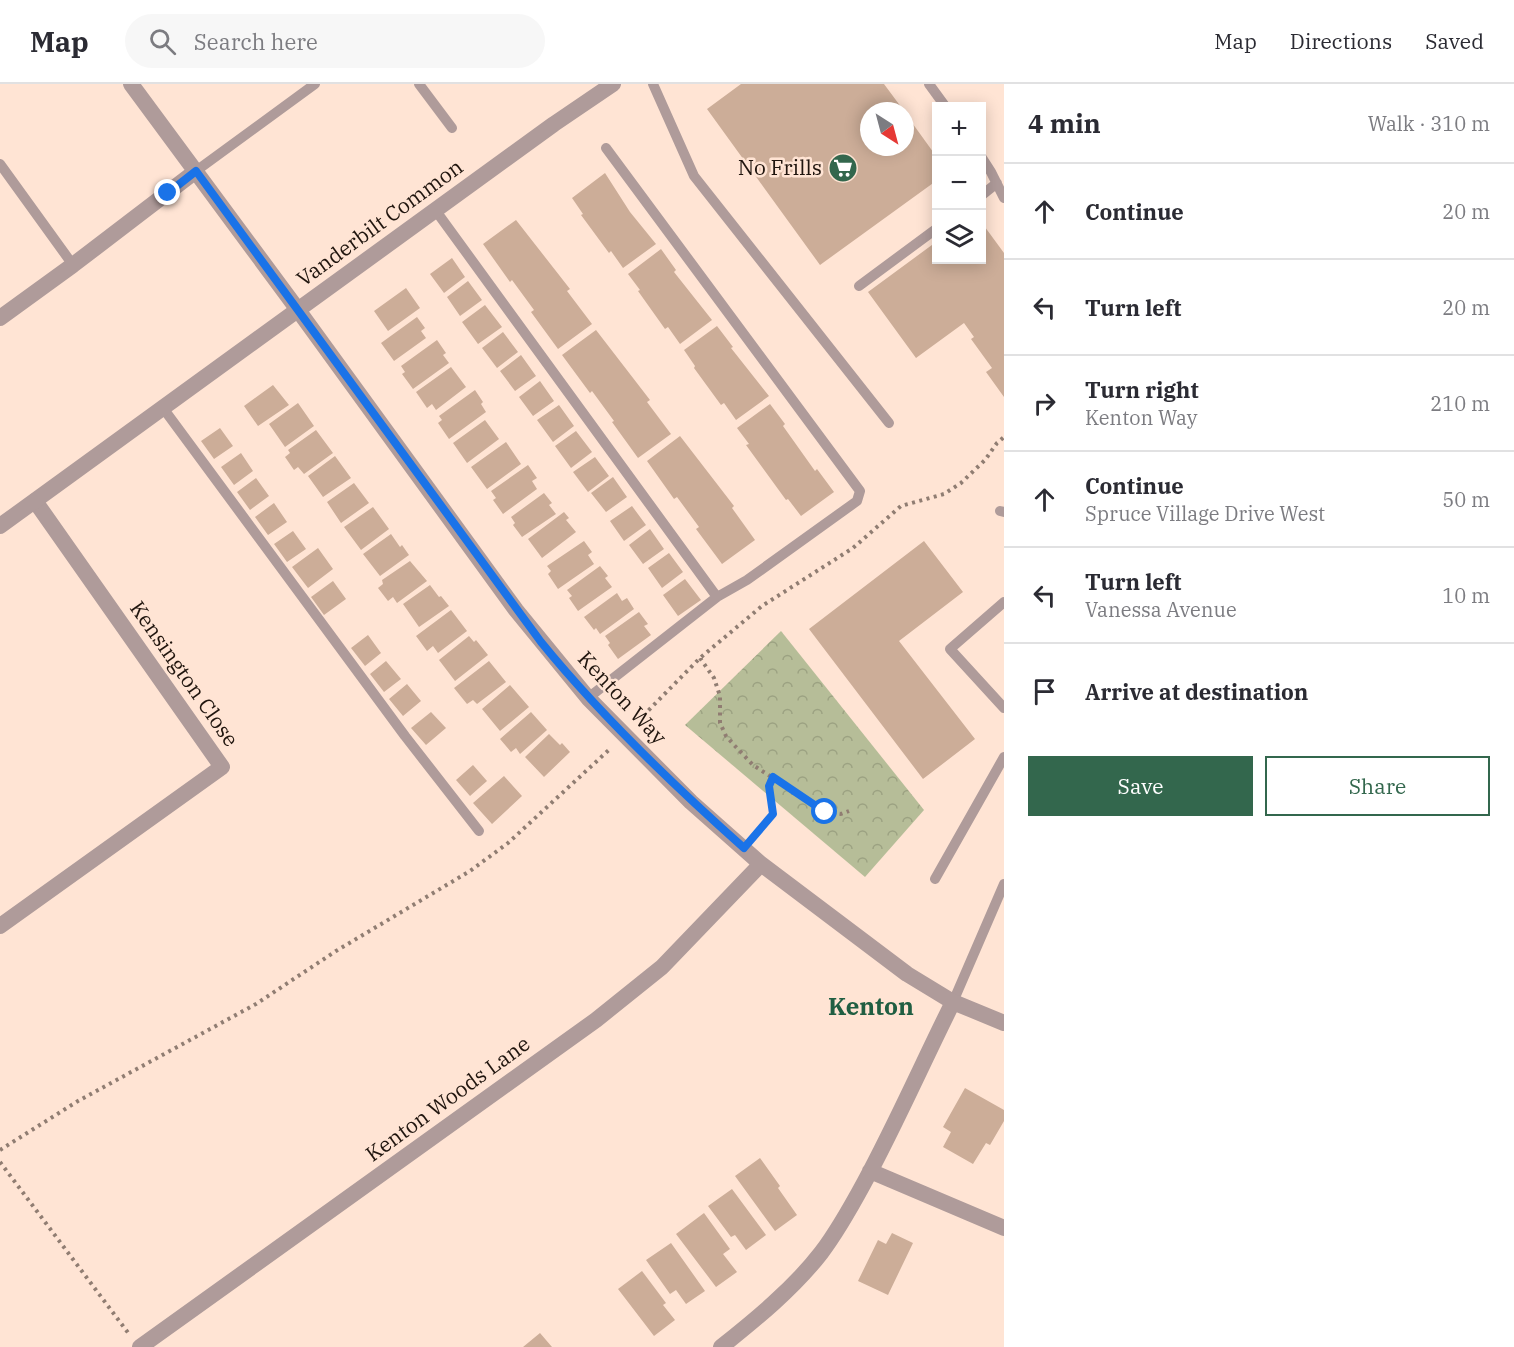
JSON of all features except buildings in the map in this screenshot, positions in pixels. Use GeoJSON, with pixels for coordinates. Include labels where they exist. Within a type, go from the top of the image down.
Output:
{"type":"FeatureCollection","features":[{"type":"Feature","properties":{"kind":"street","name":"Kenton Way"},"geometry":{"type":"LineString","coordinates":[[131,84],[516,610],[588,698],[691,801],[761,864],[906,974],[953,1002],[1004,1023]]}},
{"type":"Feature","properties":{"kind":"street","name":"Vanderbilt Common"},"geometry":{"type":"LineString","coordinates":[[0,526],[554,124],[613,84]]}},
{"type":"Feature","properties":{"kind":"street"},"geometry":{"type":"LineString","coordinates":[[0,318],[74,265],[196,171]]}},
{"type":"Feature","properties":{"kind":"street","name":"Kensington Close"},"geometry":{"type":"LineString","coordinates":[[0,926],[222,767],[35,501]]}},
{"type":"Feature","properties":{"kind":"street","name":"Kenton Woods Lane"},"geometry":{"type":"LineString","coordinates":[[136,1342],[596,1020],[662,967],[761,864]]}},
{"type":"Feature","properties":{"kind":"street"},"geometry":{"type":"LineString","coordinates":[[721,1347],[762,1314],[820,1254],[847,1214],[910,1093],[953,1002]]}},
{"type":"Feature","properties":{"kind":"street"},"geometry":{"type":"LineString","coordinates":[[870,1171],[1004,1228]]}},
{"type":"Feature","properties":{"kind":"lane"},"geometry":{"type":"LineString","coordinates":[[196,171],[315,84]]}},
{"type":"Feature","properties":{"kind":"lane"},"geometry":{"type":"LineString","coordinates":[[419,84],[452,128]]}},
{"type":"Feature","properties":{"kind":"lane"},"geometry":{"type":"LineString","coordinates":[[653,84],[694,176],[889,423]]}},
{"type":"Feature","properties":{"kind":"lane"},"geometry":{"type":"LineString","coordinates":[[929,84],[942,102]]}},
{"type":"Feature","properties":{"kind":"lane"},"geometry":{"type":"LineString","coordinates":[[588,698],[717,597],[747,580],[857,501],[860,490],[606,148]]}},
{"type":"Feature","properties":{"kind":"lane"},"geometry":{"type":"LineString","coordinates":[[0,164],[74,265]]}},
{"type":"Feature","properties":{"kind":"lane"},"geometry":{"type":"LineString","coordinates":[[986,166],[1004,198]]}},
{"type":"Feature","properties":{"kind":"lane"},"geometry":{"type":"LineString","coordinates":[[986,191],[997,183]]}},
{"type":"Feature","properties":{"kind":"lane"},"geometry":{"type":"LineString","coordinates":[[436,211],[717,597]]}},
{"type":"Feature","properties":{"kind":"lane"},"geometry":{"type":"LineString","coordinates":[[859,286],[932,231]]}},
{"type":"Feature","properties":{"kind":"lane"},"geometry":{"type":"LineString","coordinates":[[163,408],[405,736],[479,831]]}},
{"type":"Feature","properties":{"kind":"lane"},"geometry":{"type":"LineString","coordinates":[[1004,602],[950,649],[1004,708]]}},
{"type":"Feature","properties":{"kind":"lane"},"geometry":{"type":"LineString","coordinates":[[935,879],[1004,758]]}},
{"type":"Feature","properties":{"kind":"lane"},"geometry":{"type":"LineString","coordinates":[[953,1002],[1004,884]]}},
{"type":"Feature","properties":{"kind":"path"},"geometry":{"type":"LineString","coordinates":[[0,1150],[78,1101],[256,1004],[336,951],[470,872],[515,837],[624,735],[700,658],[762,606],[853,548],[901,506],[944,494],[961,483],[985,460],[1004,437]]}},
{"type":"Feature","properties":{"kind":"path"},"geometry":{"type":"LineString","coordinates":[[700,658],[714,678],[720,696],[720,723],[726,736],[753,765],[825,812],[841,814],[849,811]]}},
{"type":"Feature","properties":{"kind":"path"},"geometry":{"type":"LineString","coordinates":[[744,848],[773,814],[769,786],[773,777]]}},
{"type":"Feature","properties":{"kind":"path"},"geometry":{"type":"LineString","coordinates":[[0,1162],[136,1342]]}},
{"type":"Feature","properties":{"kind":"green space"},"geometry":{"type":"Polygon","coordinates":[[[781,631],[924,810],[865,877],[685,725],[781,631]]]}},
{"type":"Feature","properties":{"kind":"place","name":"No Frills"},"geometry":{"type":"Point","coordinates":[843,168]}},
{"type":"Feature","properties":{"kind":"district","name":"Kenton"},"geometry":{"type":"Point","coordinates":[871,1007]}},
{"type":"Feature","properties":{"kind":"route"},"geometry":{"type":"LineString","coordinates":[[168,193],[196,171],[541,642],[588,698],[691,801],[744,848],[773,814],[769,786],[773,777],[825,812]]}}]}
